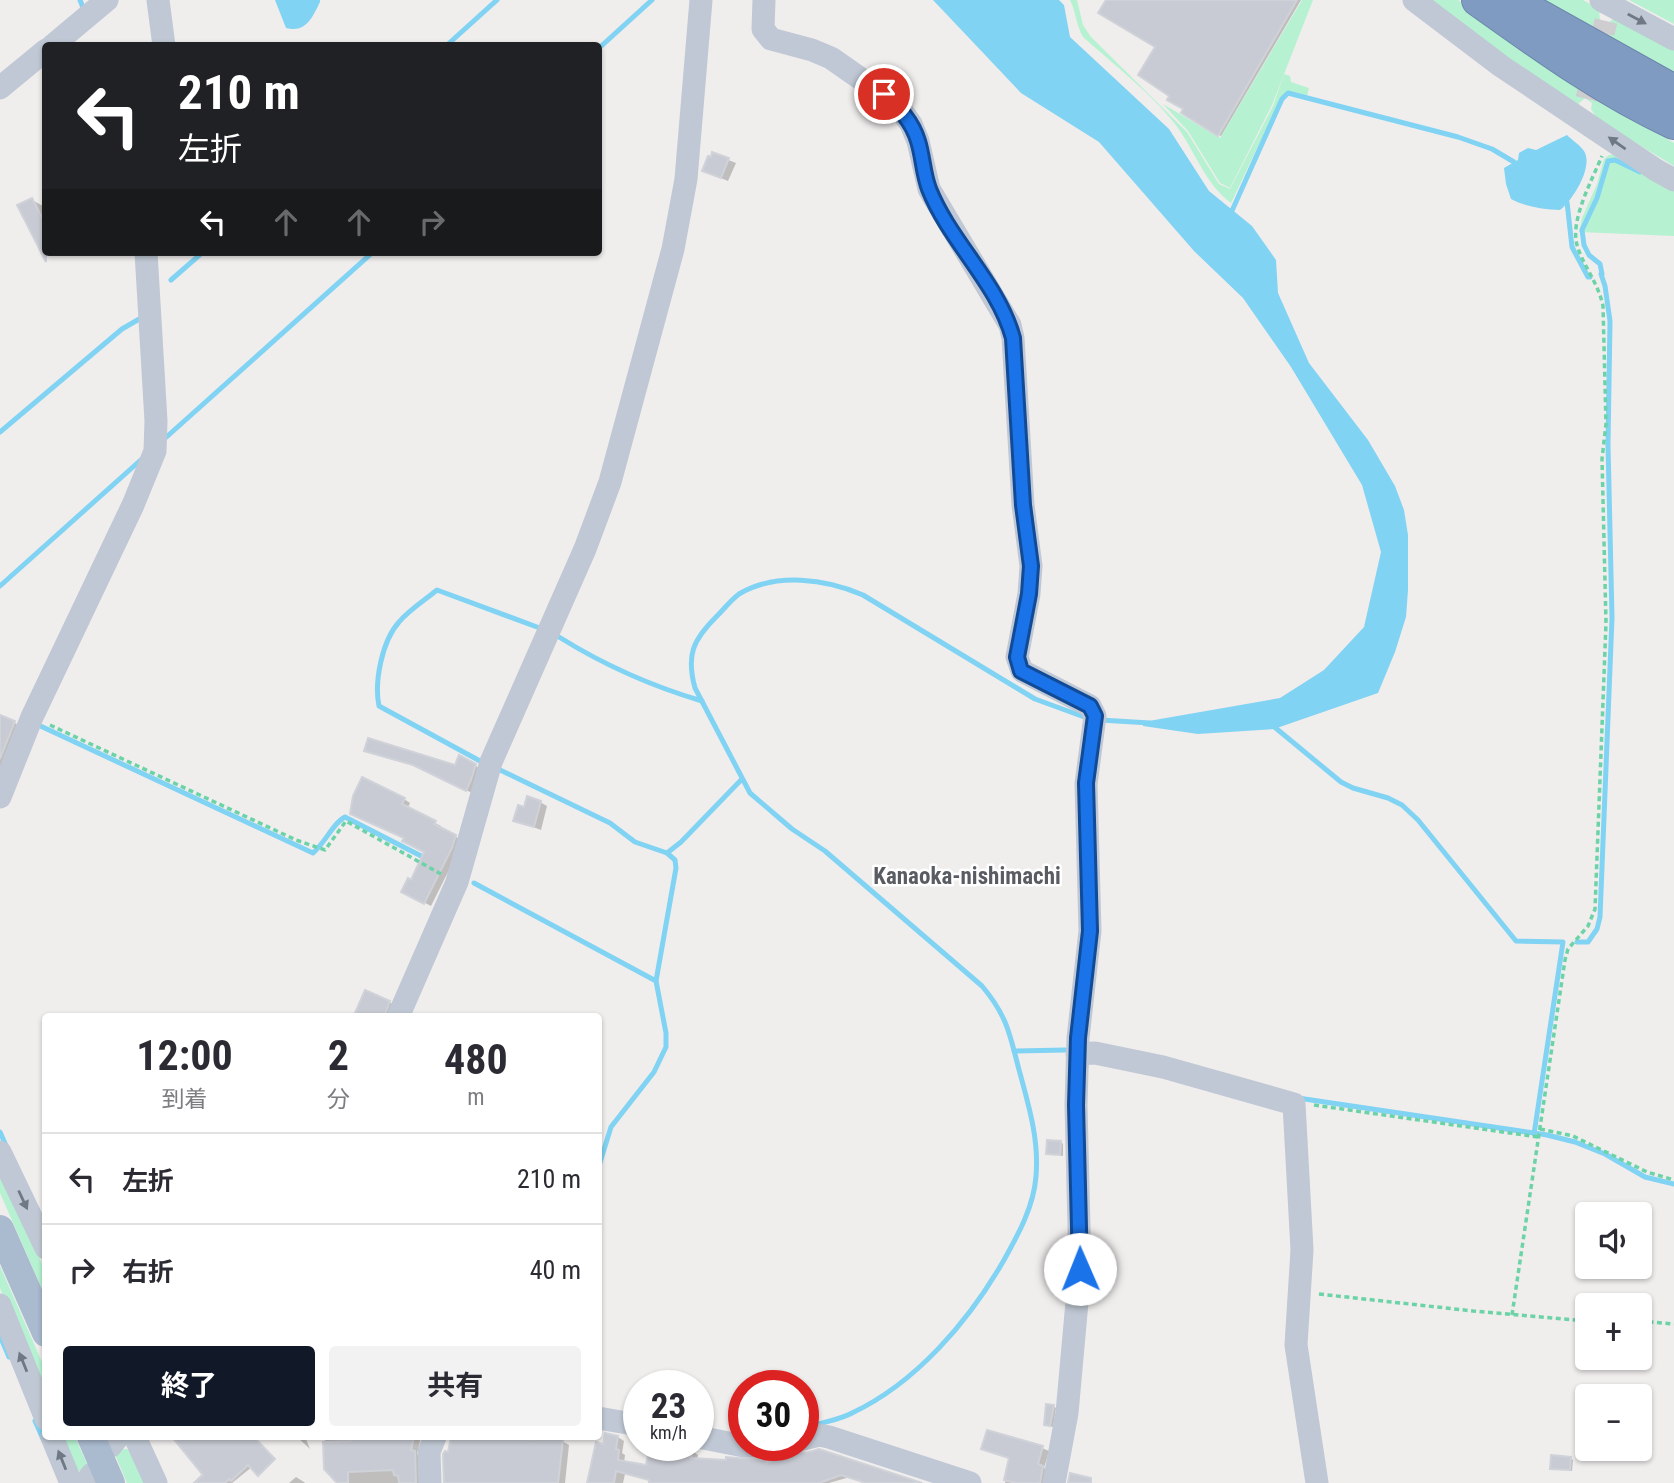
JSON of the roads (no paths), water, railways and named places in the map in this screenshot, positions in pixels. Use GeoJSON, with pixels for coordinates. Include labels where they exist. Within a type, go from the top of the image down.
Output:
{"type":"FeatureCollection","features":[{"type":"Feature","properties":{"kind":"highway"},"geometry":{"type":"LineString","coordinates":[[1478,0],[1563,61],[1674,132]]}},
{"type":"Feature","properties":{"kind":"highway"},"geometry":{"type":"LineString","coordinates":[[1509,0],[1674,91]]}},
{"type":"Feature","properties":{"kind":"highway"},"geometry":{"type":"LineString","coordinates":[[1509,0],[1568,44],[1674,111]]}},
{"type":"Feature","properties":{"kind":"highway"},"geometry":{"type":"LineString","coordinates":[[1634,105],[1674,123]]}},
{"type":"Feature","properties":{"kind":"main road"},"geometry":{"type":"LineString","coordinates":[[0,1229],[42,1324]]}},
{"type":"Feature","properties":{"kind":"main road"},"geometry":{"type":"LineString","coordinates":[[90,1481],[107,1440]]}},
{"type":"Feature","properties":{"kind":"street"},"geometry":{"type":"LineString","coordinates":[[56,42],[107,0]]}},
{"type":"Feature","properties":{"kind":"street"},"geometry":{"type":"LineString","coordinates":[[158,0],[163,42]]}},
{"type":"Feature","properties":{"kind":"street"},"geometry":{"type":"LineString","coordinates":[[400,1013],[457,882],[491,762],[585,549],[610,482],[673,249],[686,179],[701,0]]}},
{"type":"Feature","properties":{"kind":"street"},"geometry":{"type":"LineString","coordinates":[[764,0],[763,29],[771,39],[831,58],[884,94],[901,110],[918,141],[929,189],[1010,326],[1013,338],[1023,505],[1031,566],[1029,594],[1017,657],[1018,666],[1021,671],[1090,706],[1094,720],[1086,783],[1090,931],[1077,1054],[1080,1269],[1067,1413],[1054,1483]]}},
{"type":"Feature","properties":{"kind":"street"},"geometry":{"type":"LineString","coordinates":[[1414,0],[1500,66],[1585,110],[1610,138],[1674,180]]}},
{"type":"Feature","properties":{"kind":"street"},"geometry":{"type":"LineString","coordinates":[[1605,9],[1674,38]]}},
{"type":"Feature","properties":{"kind":"street"},"geometry":{"type":"LineString","coordinates":[[0,88],[42,53]]}},
{"type":"Feature","properties":{"kind":"street"},"geometry":{"type":"LineString","coordinates":[[0,797],[32,717],[155,451],[156,421],[146,256]]}},
{"type":"Feature","properties":{"kind":"street"},"geometry":{"type":"LineString","coordinates":[[1077,1054],[1094,1053],[1163,1067],[1294,1104],[1302,1250],[1296,1325],[1298,1366],[1317,1483]]}},
{"type":"Feature","properties":{"kind":"street"},"geometry":{"type":"LineString","coordinates":[[0,1152],[42,1240]]}},
{"type":"Feature","properties":{"kind":"street"},"geometry":{"type":"LineString","coordinates":[[0,1306],[42,1409]]}},
{"type":"Feature","properties":{"kind":"street"},"geometry":{"type":"LineString","coordinates":[[602,1419],[623,1422]]}},
{"type":"Feature","properties":{"kind":"street"},"geometry":{"type":"LineString","coordinates":[[819,1436],[970,1483]]}},
{"type":"Feature","properties":{"kind":"street"},"geometry":{"type":"LineString","coordinates":[[55,1440],[90,1481]]}},
{"type":"Feature","properties":{"kind":"street"},"geometry":{"type":"LineString","coordinates":[[430,1483],[429,1452],[434,1440]]}},
{"type":"Feature","properties":{"kind":"street"},"geometry":{"type":"LineString","coordinates":[[145,1442],[156,1483]]}},
{"type":"Feature","properties":{"kind":"water"},"geometry":{"type":"Polygon","coordinates":[[[275,0],[320,2],[307,23],[293,29],[286,28],[275,0]]]}},
{"type":"Feature","properties":{"kind":"water"},"geometry":{"type":"Polygon","coordinates":[[[933,0],[1059,0],[1064,5],[1070,37],[1169,129],[1209,191],[1252,226],[1276,260],[1278,293],[1309,363],[1368,440],[1395,486],[1404,510],[1408,535],[1406,617],[1378,693],[1274,729],[1198,734],[1143,726],[1143,722],[1280,698],[1324,670],[1364,627],[1381,552],[1362,485],[1291,367],[1243,298],[1194,251],[1099,142],[1021,93],[933,0]]]}},
{"type":"Feature","properties":{"kind":"water"},"geometry":{"type":"Polygon","coordinates":[[[1567,135],[1584,151],[1586,166],[1576,192],[1565,206],[1560,210],[1547,209],[1511,199],[1504,168],[1518,160],[1519,153],[1528,148],[1536,150],[1567,135]]]}},
{"type":"Feature","properties":{"kind":"waterway"},"geometry":{"type":"LineString","coordinates":[[80,0],[84,10]]}},
{"type":"Feature","properties":{"kind":"waterway"},"geometry":{"type":"LineString","coordinates":[[450,42],[497,0]]}},
{"type":"Feature","properties":{"kind":"waterway"},"geometry":{"type":"LineString","coordinates":[[602,45],[652,0]]}},
{"type":"Feature","properties":{"kind":"waterway"},"geometry":{"type":"LineString","coordinates":[[1231,213],[1282,99],[1288,93],[1458,137],[1492,149],[1514,162]]}},
{"type":"Feature","properties":{"kind":"waterway"},"geometry":{"type":"LineString","coordinates":[[1602,274],[1600,264],[1589,255],[1584,245],[1582,230],[1597,198],[1608,161],[1615,160],[1640,172]]}},
{"type":"Feature","properties":{"kind":"waterway"},"geometry":{"type":"LineString","coordinates":[[1567,202],[1572,247],[1590,277]]}},
{"type":"Feature","properties":{"kind":"waterway"},"geometry":{"type":"LineString","coordinates":[[171,280],[198,256]]}},
{"type":"Feature","properties":{"kind":"waterway"},"geometry":{"type":"LineString","coordinates":[[162,441],[369,256]]}},
{"type":"Feature","properties":{"kind":"waterway"},"geometry":{"type":"LineString","coordinates":[[1577,942],[1588,942],[1597,929],[1600,917],[1612,618],[1608,445],[1610,321],[1601,274]]}},
{"type":"Feature","properties":{"kind":"waterway"},"geometry":{"type":"LineString","coordinates":[[0,432],[122,329],[141,318]]}},
{"type":"Feature","properties":{"kind":"waterway"},"geometry":{"type":"LineString","coordinates":[[0,586],[143,458]]}},
{"type":"Feature","properties":{"kind":"waterway"},"geometry":{"type":"LineString","coordinates":[[819,1424],[848,1415],[898,1385],[939,1348],[974,1305],[1004,1260],[1029,1209],[1036,1176],[1035,1138],[1011,1039],[991,997],[982,986],[825,851],[792,829],[750,793],[695,688],[691,666],[697,641],[730,602],[753,587],[785,580],[833,585],[863,595],[1035,699],[1087,718]]}},
{"type":"Feature","properties":{"kind":"waterway"},"geometry":{"type":"LineString","coordinates":[[480,761],[379,706],[379,674],[388,640],[403,618],[437,590],[537,627]]}},
{"type":"Feature","properties":{"kind":"waterway"},"geometry":{"type":"LineString","coordinates":[[559,637],[628,674],[702,701]]}},
{"type":"Feature","properties":{"kind":"waterway"},"geometry":{"type":"LineString","coordinates":[[1100,720],[1150,723]]}},
{"type":"Feature","properties":{"kind":"waterway"},"geometry":{"type":"LineString","coordinates":[[34,723],[313,853],[345,817],[427,859]]}},
{"type":"Feature","properties":{"kind":"waterway"},"geometry":{"type":"LineString","coordinates":[[1272,725],[1341,782],[1402,805],[1418,820],[1516,941],[1563,942],[1534,1134]]}},
{"type":"Feature","properties":{"kind":"waterway"},"geometry":{"type":"LineString","coordinates":[[498,769],[610,823],[635,842],[667,853],[741,780]]}},
{"type":"Feature","properties":{"kind":"waterway"},"geometry":{"type":"LineString","coordinates":[[602,1156],[611,1127],[654,1072],[666,1047],[656,981],[676,868],[675,860],[667,853]]}},
{"type":"Feature","properties":{"kind":"waterway"},"geometry":{"type":"LineString","coordinates":[[474,883],[656,981]]}},
{"type":"Feature","properties":{"kind":"waterway"},"geometry":{"type":"LineString","coordinates":[[1014,1051],[1065,1050]]}},
{"type":"Feature","properties":{"kind":"waterway"},"geometry":{"type":"LineString","coordinates":[[1298,1098],[1547,1135],[1605,1154],[1645,1177],[1674,1184]]}},
{"type":"Feature","properties":{"kind":"waterway"},"geometry":{"type":"LineString","coordinates":[[0,1132],[7,1148]]}},
{"type":"Feature","properties":{"kind":"waterway"},"geometry":{"type":"LineString","coordinates":[[0,1336],[9,1357]]}},
{"type":"Feature","properties":{"kind":"waterway"},"geometry":{"type":"LineString","coordinates":[[35,1421],[42,1437]]}},
{"type":"Feature","properties":{"kind":"tunnel"},"geometry":{"type":"LineString","coordinates":[[1587,99],[1606,21]]}},
{"type":"Feature","properties":{"kind":"district","name":"Kanaoka-nishimachi"},"geometry":{"type":"Point","coordinates":[967,876]}}]}
